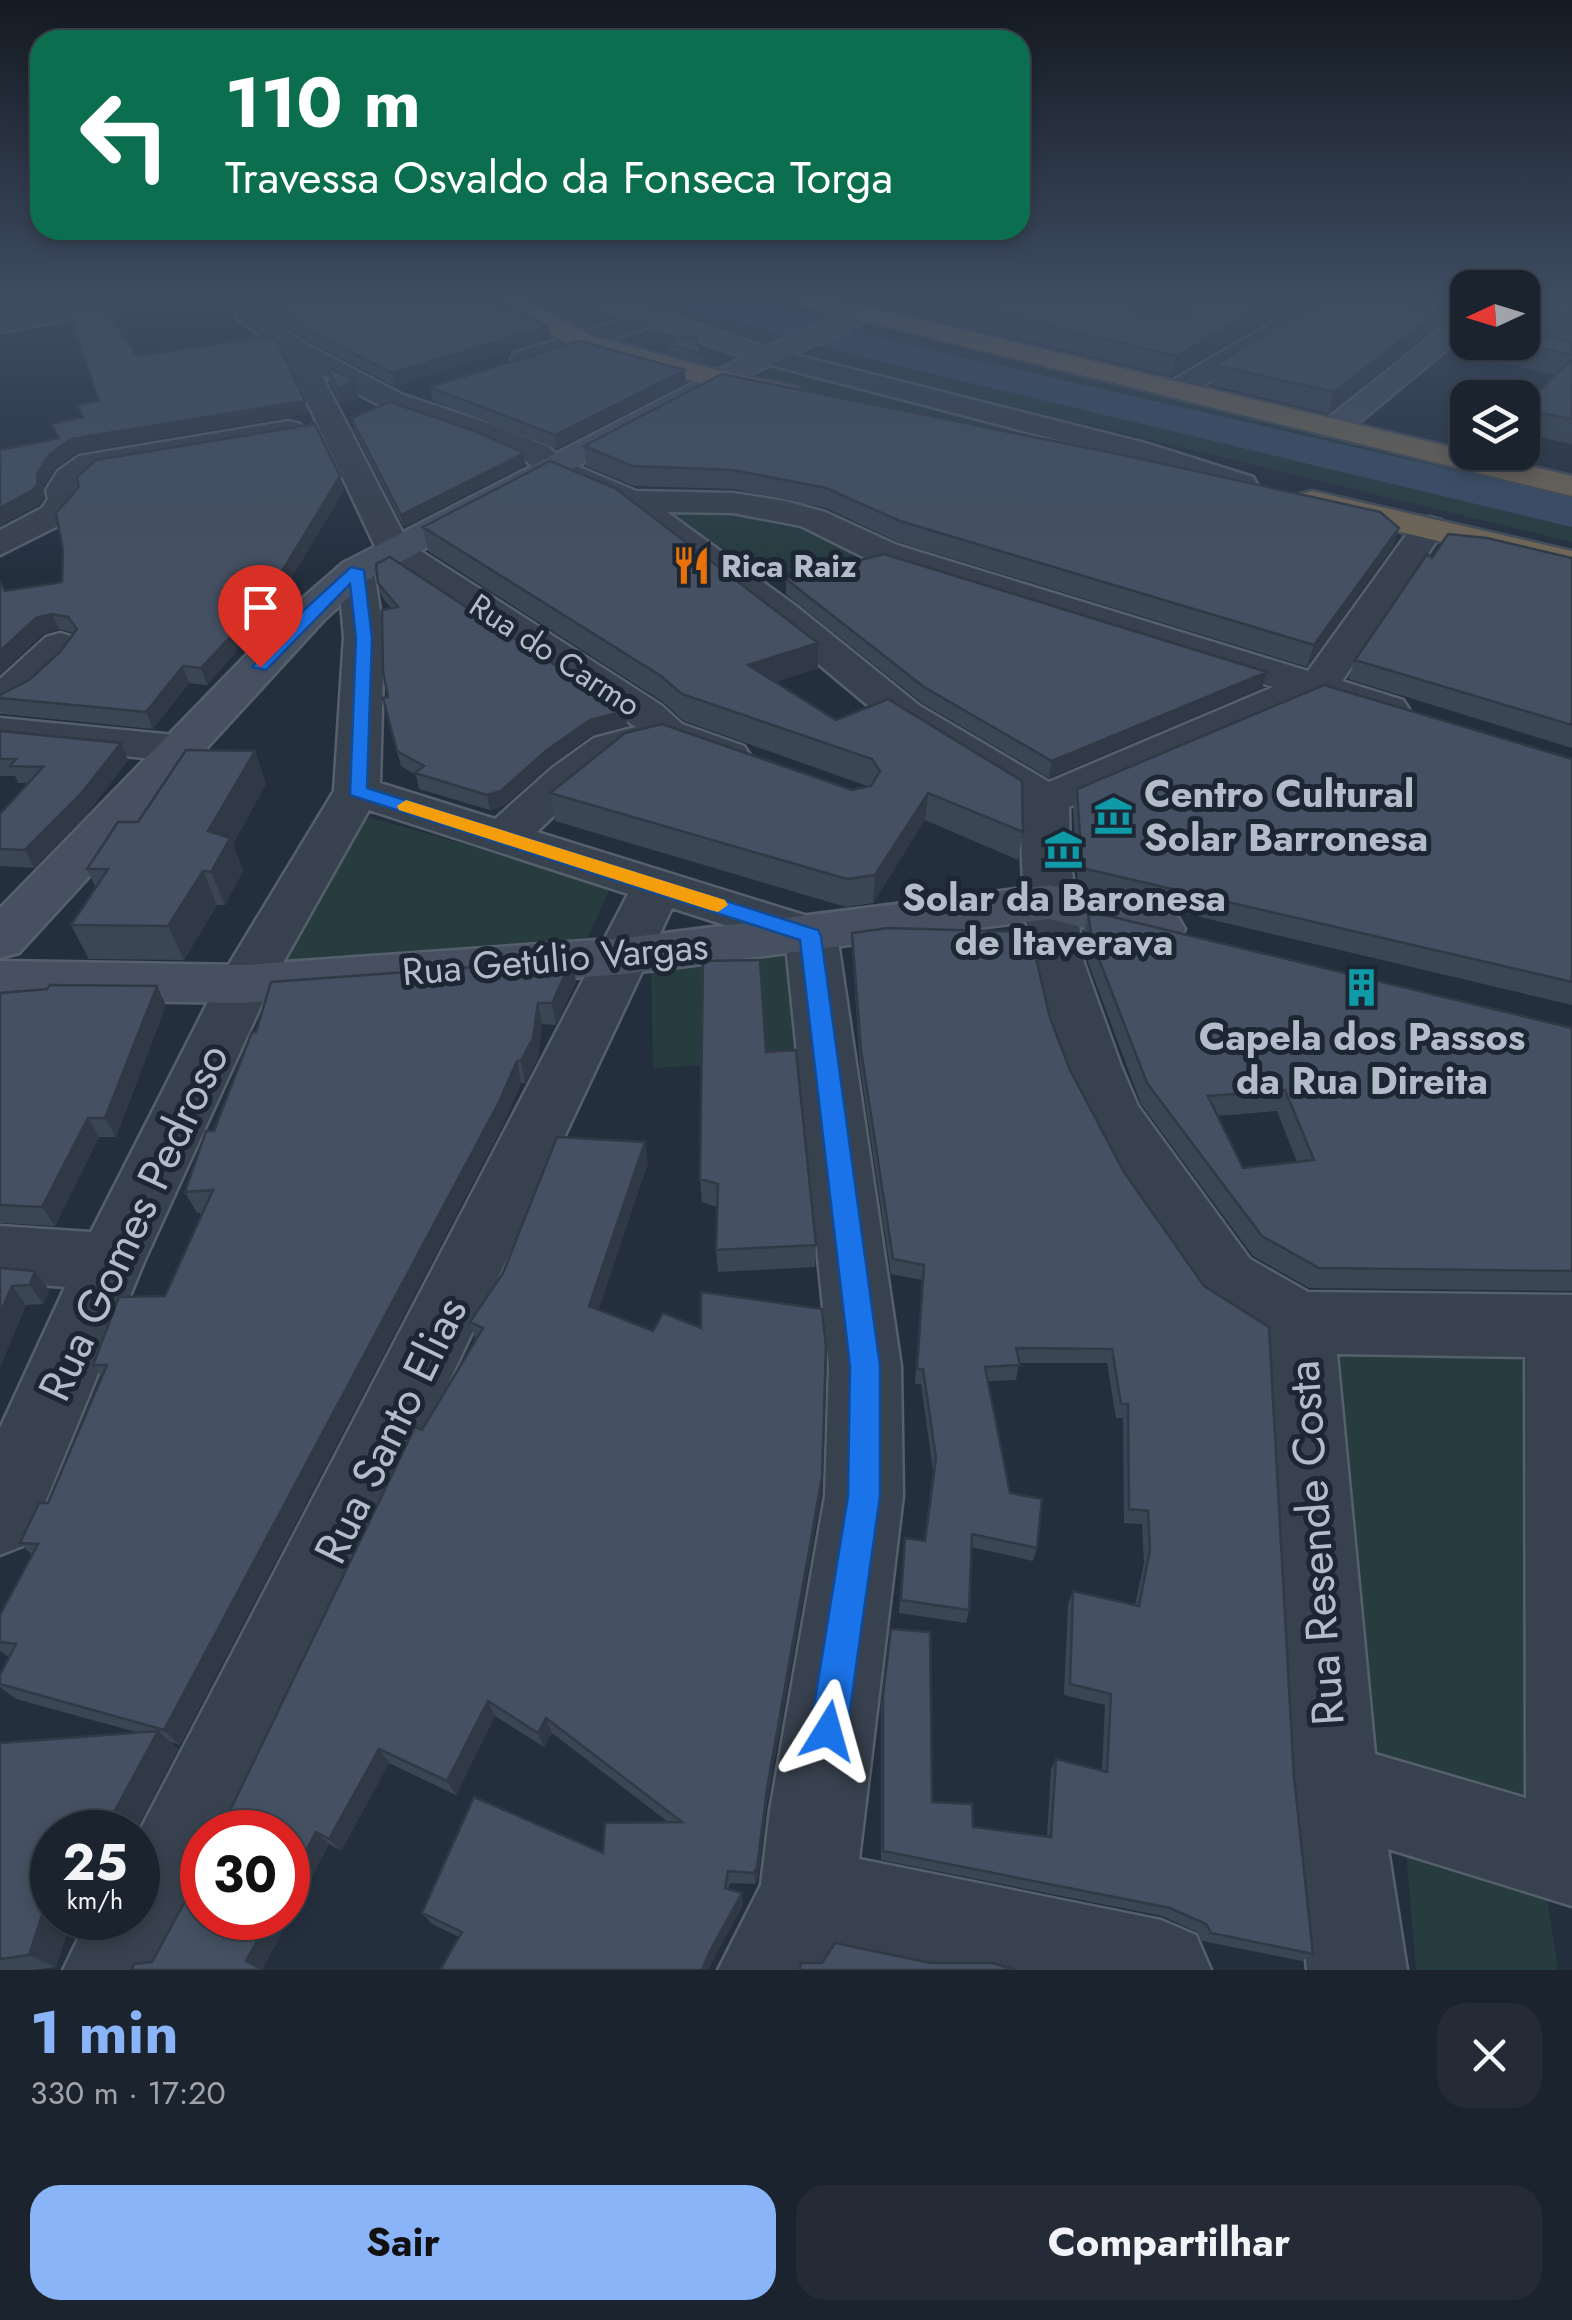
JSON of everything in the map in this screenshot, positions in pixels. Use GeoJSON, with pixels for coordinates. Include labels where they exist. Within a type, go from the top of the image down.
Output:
{"type":"FeatureCollection","features":[{"type":"Feature","properties":{"kind":"highway"},"geometry":{"type":"LineString","coordinates":[[777,391],[1241,484],[1572,562]]}},
{"type":"Feature","properties":{"kind":"highway"},"geometry":{"type":"LineString","coordinates":[[1186,391],[1572,486]]}},
{"type":"Feature","properties":{"kind":"street"},"geometry":{"type":"LineString","coordinates":[[317,391],[334,423],[375,560],[364,638],[357,791],[810,936],[865,1366],[864,1496],[816,1810],[788,1934],[1161,1970]]}},
{"type":"Feature","properties":{"kind":"street"},"geometry":{"type":"LineString","coordinates":[[374,391],[490,433],[537,454],[554,468],[632,501],[782,614],[905,716],[1046,800],[1280,698],[1317,687],[1429,528]]}},
{"type":"Feature","properties":{"kind":"street"},"geometry":{"type":"LineString","coordinates":[[37,476],[90,463],[334,423],[420,391]]}},
{"type":"Feature","properties":{"kind":"street"},"geometry":{"type":"LineString","coordinates":[[0,940],[310,612],[375,560],[696,391]]}},
{"type":"Feature","properties":{"kind":"street"},"geometry":{"type":"LineString","coordinates":[[912,391],[1134,450],[1241,484]]}},
{"type":"Feature","properties":{"kind":"street"},"geometry":{"type":"LineString","coordinates":[[1343,431],[1395,391]]}},
{"type":"Feature","properties":{"kind":"street"},"geometry":{"type":"LineString","coordinates":[[0,544],[54,515],[65,499],[62,490],[68,478],[90,463]]}},
{"type":"Feature","properties":{"kind":"street"},"geometry":{"type":"LineString","coordinates":[[632,501],[732,502],[813,519],[884,554],[1426,721]]}},
{"type":"Feature","properties":{"kind":"street","name":"Rua do Carmo"},"geometry":{"type":"LineString","coordinates":[[375,560],[646,714],[667,732],[760,766]]}},
{"type":"Feature","properties":{"kind":"street"},"geometry":{"type":"LineString","coordinates":[[0,698],[27,680],[60,644]]}},
{"type":"Feature","properties":{"kind":"street"},"geometry":{"type":"LineString","coordinates":[[0,731],[185,748]]}},
{"type":"Feature","properties":{"kind":"street"},"geometry":{"type":"LineString","coordinates":[[506,836],[568,778],[610,747],[667,732]]}},
{"type":"Feature","properties":{"kind":"street","name":"Rua Gomes Pedroso"},"geometry":{"type":"LineString","coordinates":[[0,1516],[110,1262],[244,984],[357,791]]}},
{"type":"Feature","properties":{"kind":"street","name":"Rua Resende Costa"},"geometry":{"type":"LineString","coordinates":[[1046,800],[1049,902],[1057,963],[1111,1115],[1226,1280],[1299,1322],[1333,1787],[1357,1970]]}},
{"type":"Feature","properties":{"kind":"street","name":"Rua Santo Elias"},"geometry":{"type":"LineString","coordinates":[[113,1970],[163,1883],[314,1584],[658,885]]}},
{"type":"Feature","properties":{"kind":"street","name":"Rua Getúlio Vargas"},"geometry":{"type":"LineString","coordinates":[[0,980],[244,984],[625,956],[810,936],[1049,902],[1204,940]]}},
{"type":"Feature","properties":{"kind":"street"},"geometry":{"type":"LineString","coordinates":[[0,1254],[110,1262]]}},
{"type":"Feature","properties":{"kind":"street"},"geometry":{"type":"LineString","coordinates":[[1299,1322],[1566,1326],[1572,1824]]}},
{"type":"Feature","properties":{"kind":"street"},"geometry":{"type":"LineString","coordinates":[[1333,1787],[1572,1858]]}},
{"type":"Feature","properties":{"kind":"green space"},"geometry":{"type":"Polygon","coordinates":[[[801,391],[885,391],[1092,445],[1088,449],[801,391]]]}},
{"type":"Feature","properties":{"kind":"green space"},"geometry":{"type":"Polygon","coordinates":[[[948,391],[1142,391],[1450,463],[1450,470],[1482,470],[1572,491],[1572,542],[948,391]]]}},
{"type":"Feature","properties":{"kind":"green space"},"geometry":{"type":"Polygon","coordinates":[[[715,506],[801,521],[868,551],[767,578],[669,512],[715,506]]]}},
{"type":"Feature","properties":{"kind":"green space"},"geometry":{"type":"Polygon","coordinates":[[[365,816],[611,886],[587,939],[283,963],[365,816]]]}},
{"type":"Feature","properties":{"kind":"green space"},"geometry":{"type":"Polygon","coordinates":[[[802,952],[816,1059],[653,1068],[651,960],[802,952]]]}},
{"type":"Feature","properties":{"kind":"green space"},"geometry":{"type":"Polygon","coordinates":[[[1326,1345],[1531,1348],[1558,1823],[1345,1761],[1326,1345]]]}},
{"type":"Feature","properties":{"kind":"green space"},"geometry":{"type":"Polygon","coordinates":[[[1405,1839],[1544,1876],[1558,1970],[1416,1970],[1405,1839]]]}},
{"type":"Feature","properties":{"kind":"building"},"geometry":{"type":"Polygon","coordinates":[[[96,391],[300,391],[305,401],[71,439],[49,455],[37,474],[38,484],[33,490],[0,508],[0,450],[59,438],[51,424],[83,417],[77,405],[99,401],[96,391]]]}},
{"type":"Feature","properties":{"kind":"building"},"geometry":{"type":"Polygon","coordinates":[[[440,391],[643,391],[555,435],[440,391]]]}},
{"type":"Feature","properties":{"kind":"building"},"geometry":{"type":"Polygon","coordinates":[[[690,391],[806,391],[1380,512],[1399,528],[1314,645],[900,521],[826,488],[733,470],[632,466],[584,446],[690,391]]]}},
{"type":"Feature","properties":{"kind":"building"},"geometry":{"type":"Polygon","coordinates":[[[1540,391],[1572,391],[1572,419],[1540,413],[1540,391]]]}},
{"type":"Feature","properties":{"kind":"building"},"geometry":{"type":"Polygon","coordinates":[[[390,402],[475,431],[524,453],[401,515],[351,418],[390,402]]]}},
{"type":"Feature","properties":{"kind":"building"},"geometry":{"type":"Polygon","coordinates":[[[315,424],[340,476],[264,601],[242,625],[236,625],[201,668],[183,666],[146,712],[0,698],[29,680],[60,652],[77,629],[68,617],[52,614],[36,618],[0,651],[0,582],[5,591],[62,582],[63,550],[56,513],[79,487],[77,477],[96,460],[315,424]]]}},
{"type":"Feature","properties":{"kind":"building"},"geometry":{"type":"Polygon","coordinates":[[[550,461],[615,488],[818,643],[748,665],[836,720],[888,699],[1022,781],[1023,832],[928,793],[875,875],[847,879],[550,793],[625,733],[662,724],[852,790],[871,786],[880,771],[872,759],[682,694],[661,676],[423,527],[550,461]]]}},
{"type":"Feature","properties":{"kind":"building"},"geometry":{"type":"Polygon","coordinates":[[[1448,534],[1487,538],[1572,558],[1572,725],[1355,660],[1427,554],[1432,558],[1448,534]]]}},
{"type":"Feature","properties":{"kind":"building"},"geometry":{"type":"Polygon","coordinates":[[[884,554],[1267,672],[1052,761],[924,687],[786,579],[884,554]]]}},
{"type":"Feature","properties":{"kind":"building"},"geometry":{"type":"Polygon","coordinates":[[[390,557],[625,711],[590,720],[547,750],[501,791],[487,795],[415,773],[424,766],[397,751],[383,698],[388,697],[383,671],[382,610],[398,607],[378,583],[376,564],[390,557]]]}},
{"type":"Feature","properties":{"kind":"building"},"geometry":{"type":"Polygon","coordinates":[[[1324,685],[1572,759],[1572,982],[1082,868],[1077,789],[1324,685]]]}},
{"type":"Feature","properties":{"kind":"building"},"geometry":{"type":"Polygon","coordinates":[[[0,731],[121,743],[79,796],[25,850],[0,849],[0,814],[43,767],[10,766],[16,759],[0,759],[0,731]]]}},
{"type":"Feature","properties":{"kind":"building"},"geometry":{"type":"Polygon","coordinates":[[[186,750],[255,751],[208,831],[230,838],[211,872],[203,871],[168,926],[71,925],[108,869],[87,869],[118,822],[138,822],[186,750]]]}},
{"type":"Feature","properties":{"kind":"building"},"geometry":{"type":"Polygon","coordinates":[[[1088,911],[1572,1028],[1572,1271],[1319,1268],[1262,1236],[1147,1083],[1092,941],[1088,911]],[[1285,1090],[1208,1096],[1243,1168],[1314,1160],[1285,1090]]]}},
{"type":"Feature","properties":{"kind":"building"},"geometry":{"type":"Polygon","coordinates":[[[888,928],[1030,932],[1050,1018],[1070,1070],[1124,1172],[1204,1286],[1269,1327],[1294,1777],[1313,1954],[1211,1933],[1206,1924],[1170,1908],[883,1851],[883,1695],[891,1629],[930,1632],[932,1802],[972,1804],[973,1827],[1051,1837],[1056,1759],[1107,1772],[1111,1694],[1070,1684],[1073,1591],[1139,1606],[1150,1550],[1148,1511],[1129,1509],[1128,1404],[1121,1404],[1112,1349],[1016,1348],[1020,1365],[985,1367],[1010,1493],[1042,1499],[1037,1548],[972,1534],[969,1610],[901,1600],[905,1538],[925,1541],[936,1458],[923,1369],[917,1369],[924,1265],[893,1259],[861,1050],[852,933],[888,928]]]}},
{"type":"Feature","properties":{"kind":"building"},"geometry":{"type":"Polygon","coordinates":[[[572,960],[552,1003],[538,1003],[533,1038],[521,1061],[517,1061],[499,1102],[164,1730],[0,1684],[0,1675],[16,1644],[0,1642],[0,1615],[38,1544],[20,1543],[39,1503],[48,1503],[107,1365],[93,1365],[119,1297],[165,1296],[213,1190],[185,1192],[206,1131],[214,1131],[252,1032],[256,1032],[271,982],[572,960]]]}},
{"type":"Feature","properties":{"kind":"building"},"geometry":{"type":"Polygon","coordinates":[[[760,960],[766,1052],[796,1050],[816,1245],[716,1250],[718,1184],[700,1179],[703,961],[760,960]]]}},
{"type":"Feature","properties":{"kind":"building"},"geometry":{"type":"Polygon","coordinates":[[[50,985],[157,986],[105,1118],[88,1118],[42,1207],[0,1205],[0,993],[47,989],[50,985]]]}},
{"type":"Feature","properties":{"kind":"building"},"geometry":{"type":"Polygon","coordinates":[[[557,1137],[645,1142],[589,1306],[653,1331],[663,1313],[701,1328],[701,1292],[822,1309],[826,1346],[822,1477],[757,1867],[754,1873],[728,1871],[725,1888],[742,1893],[702,1970],[440,1970],[462,1932],[422,1913],[474,1797],[603,1853],[605,1823],[682,1822],[546,1718],[538,1733],[488,1701],[447,1781],[379,1749],[329,1839],[316,1832],[310,1843],[310,1810],[230,1810],[415,1427],[422,1430],[483,1328],[470,1322],[503,1273],[557,1137]]]}},
{"type":"Feature","properties":{"kind":"building"},"geometry":{"type":"Polygon","coordinates":[[[0,1268],[35,1271],[30,1285],[12,1286],[0,1314],[0,1268]]]}},
{"type":"Feature","properties":{"kind":"building"},"geometry":{"type":"Polygon","coordinates":[[[158,1731],[115,1810],[30,1810],[30,1940],[34,1940],[29,1955],[0,1959],[0,1743],[158,1731]]]}},
{"type":"Feature","properties":{"kind":"building"},"geometry":{"type":"Polygon","coordinates":[[[180,1911],[180,1940],[258,1940],[246,1961],[263,1970],[131,1970],[134,1964],[152,1962],[180,1911]]]}},
{"type":"Feature","properties":{"kind":"building"},"geometry":{"type":"Polygon","coordinates":[[[835,1943],[931,1963],[992,1963],[1016,1970],[800,1970],[801,1963],[822,1963],[835,1943]]]}},
{"type":"Feature","properties":{"kind":"waterway"},"geometry":{"type":"LineString","coordinates":[[1056,391],[1572,512]]}},
{"type":"Feature","properties":{"kind":"slow traffic"},"geometry":{"type":"LineString","coordinates":[[406,806],[718,905]]}},
{"type":"Feature","properties":{"kind":"place","name":"Rica Raiz"},"geometry":{"type":"Point","coordinates":[691,566]}},
{"type":"Feature","properties":{"kind":"place","name":"Centro Cultural Solar Barronesa"},"geometry":{"type":"Point","coordinates":[1114,816]}},
{"type":"Feature","properties":{"kind":"place","name":"Solar da Baronesa de Itaverava"},"geometry":{"type":"Point","coordinates":[1064,849]}},
{"type":"Feature","properties":{"kind":"place","name":"Capela dos Passos da Rua Direita"},"geometry":{"type":"Point","coordinates":[1362,988]}},
{"type":"Feature","properties":{"kind":"route"},"geometry":{"type":"LineString","coordinates":[[260,667],[310,612],[356,570],[364,638],[357,791],[810,936],[865,1366],[864,1496],[828,1731]]}}]}
